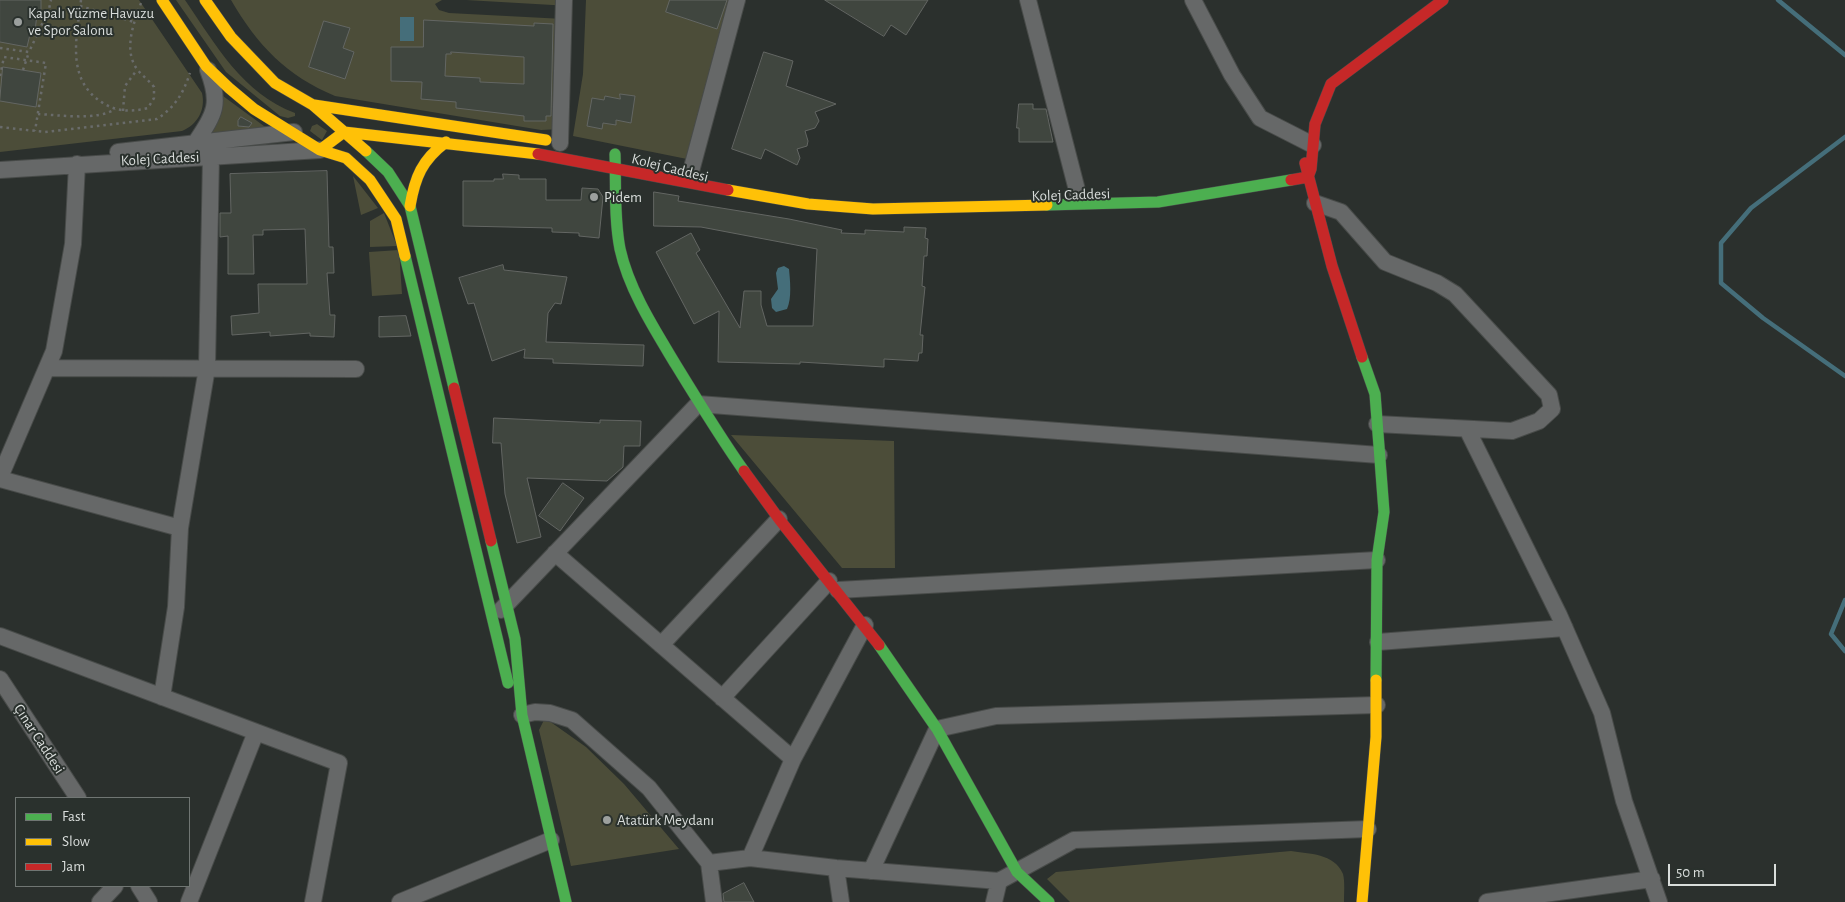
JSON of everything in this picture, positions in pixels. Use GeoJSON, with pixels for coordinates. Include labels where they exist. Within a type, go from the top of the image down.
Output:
{"type":"FeatureCollection","features":[{"type":"Feature","properties":{"kind":"street"},"geometry":{"type":"LineString","coordinates":[[162,0],[206,66],[216,91],[214,114],[196,142]]}},
{"type":"Feature","properties":{"kind":"street"},"geometry":{"type":"LineString","coordinates":[[205,0],[231,36],[275,82],[344,132],[388,172],[410,206],[507,603],[515,639],[522,716],[566,902]]}},
{"type":"Feature","properties":{"kind":"street"},"geometry":{"type":"LineString","coordinates":[[310,108],[565,144],[564,0]]}},
{"type":"Feature","properties":{"kind":"street"},"geometry":{"type":"LineString","coordinates":[[690,175],[737,0]]}},
{"type":"Feature","properties":{"kind":"street"},"geometry":{"type":"LineString","coordinates":[[1028,0],[1078,194]]}},
{"type":"Feature","properties":{"kind":"street"},"geometry":{"type":"LineString","coordinates":[[1193,0],[1232,75],[1260,118],[1309,142]]}},
{"type":"Feature","properties":{"kind":"street"},"geometry":{"type":"LineString","coordinates":[[1309,142],[1305,123],[1318,86],[1358,52],[1431,0]]}},
{"type":"Feature","properties":{"kind":"street"},"geometry":{"type":"LineString","coordinates":[[1362,902],[1377,704],[1377,560],[1384,512],[1375,394],[1332,266],[1306,172],[1309,142],[1331,84],[1364,57],[1444,0]]}},
{"type":"Feature","properties":{"kind":"street"},"geometry":{"type":"LineString","coordinates":[[206,66],[254,110],[297,129],[320,150],[346,158],[370,180],[396,219],[508,683],[522,716]]}},
{"type":"Feature","properties":{"kind":"street","name":"Kolej Caddesi"},"geometry":{"type":"LineString","coordinates":[[0,168],[297,129]]}},
{"type":"Feature","properties":{"kind":"street"},"geometry":{"type":"LineString","coordinates":[[320,150],[344,132]]}},
{"type":"Feature","properties":{"kind":"street","name":"Kolej Caddesi"},"geometry":{"type":"LineString","coordinates":[[344,132],[560,156],[808,204],[873,209],[1158,202],[1306,172]]}},
{"type":"Feature","properties":{"kind":"street"},"geometry":{"type":"LineString","coordinates":[[410,206],[414,179],[422,163],[427,155],[446,142]]}},
{"type":"Feature","properties":{"kind":"street","name":"Kolej Caddesi"},"geometry":{"type":"LineString","coordinates":[[0,168],[320,150]]}},
{"type":"Feature","properties":{"kind":"street"},"geometry":{"type":"LineString","coordinates":[[615,154],[620,249],[628,274],[653,327],[698,404],[779,519],[865,625],[937,729],[1018,872],[1049,902]]}},
{"type":"Feature","properties":{"kind":"street"},"geometry":{"type":"LineString","coordinates":[[162,697],[176,607],[180,528],[207,368],[211,156]]}},
{"type":"Feature","properties":{"kind":"street","name":"Kolej Caddesi"},"geometry":{"type":"LineString","coordinates":[[643,162],[690,175],[810,198],[856,201],[1152,192],[1306,172]]}},
{"type":"Feature","properties":{"kind":"street"},"geometry":{"type":"LineString","coordinates":[[77,164],[73,244],[54,351],[0,478],[180,528]]}},
{"type":"Feature","properties":{"kind":"street"},"geometry":{"type":"LineString","coordinates":[[1315,203],[1342,212],[1385,262],[1437,283],[1455,294],[1549,395],[1552,409],[1539,421],[1512,431],[1377,424]]}},
{"type":"Feature","properties":{"kind":"street"},"geometry":{"type":"LineString","coordinates":[[46,368],[356,369]]}},
{"type":"Feature","properties":{"kind":"street"},"geometry":{"type":"LineString","coordinates":[[492,619],[698,404]]}},
{"type":"Feature","properties":{"kind":"street"},"geometry":{"type":"LineString","coordinates":[[698,404],[1379,455]]}},
{"type":"Feature","properties":{"kind":"street"},"geometry":{"type":"LineString","coordinates":[[1467,429],[1564,628],[1602,713],[1624,801],[1659,902]]}},
{"type":"Feature","properties":{"kind":"street"},"geometry":{"type":"LineString","coordinates":[[661,645],[779,519]]}},
{"type":"Feature","properties":{"kind":"street"},"geometry":{"type":"LineString","coordinates":[[555,553],[794,759]]}},
{"type":"Feature","properties":{"kind":"street"},"geometry":{"type":"LineString","coordinates":[[722,698],[833,585],[1377,560]]}},
{"type":"Feature","properties":{"kind":"street"},"geometry":{"type":"LineString","coordinates":[[750,858],[794,759],[865,625]]}},
{"type":"Feature","properties":{"kind":"street"},"geometry":{"type":"LineString","coordinates":[[1378,642],[1564,628]]}},
{"type":"Feature","properties":{"kind":"street"},"geometry":{"type":"LineString","coordinates":[[0,636],[339,763],[313,902]]}},
{"type":"Feature","properties":{"kind":"street","name":"Çınar Caddesi"},"geometry":{"type":"LineString","coordinates":[[0,679],[77,797]]}},
{"type":"Feature","properties":{"kind":"street"},"geometry":{"type":"LineString","coordinates":[[937,729],[996,716],[1377,704]]}},
{"type":"Feature","properties":{"kind":"street"},"geometry":{"type":"LineString","coordinates":[[522,716],[535,712],[550,713],[572,720],[649,788],[709,863],[714,902]]}},
{"type":"Feature","properties":{"kind":"street"},"geometry":{"type":"LineString","coordinates":[[871,871],[937,729]]}},
{"type":"Feature","properties":{"kind":"street"},"geometry":{"type":"LineString","coordinates":[[189,902],[256,732]]}},
{"type":"Feature","properties":{"kind":"street"},"geometry":{"type":"LineString","coordinates":[[709,863],[750,858],[836,868],[1000,882],[1074,840],[1368,829]]}},
{"type":"Feature","properties":{"kind":"street"},"geometry":{"type":"LineString","coordinates":[[400,902],[551,840]]}},
{"type":"Feature","properties":{"kind":"street"},"geometry":{"type":"LineString","coordinates":[[836,868],[841,902]]}},
{"type":"Feature","properties":{"kind":"street"},"geometry":{"type":"LineString","coordinates":[[1487,902],[1652,879]]}},
{"type":"Feature","properties":{"kind":"street"},"geometry":{"type":"LineString","coordinates":[[994,902],[1000,882]]}},
{"type":"Feature","properties":{"kind":"street"},"geometry":{"type":"LineString","coordinates":[[100,902],[114,887]]}},
{"type":"Feature","properties":{"kind":"street"},"geometry":{"type":"LineString","coordinates":[[140,887],[149,902]]}},
{"type":"Feature","properties":{"kind":"path"},"geometry":{"type":"LineString","coordinates":[[23,70],[51,0]]}},
{"type":"Feature","properties":{"kind":"path"},"geometry":{"type":"LineString","coordinates":[[80,0],[75,38],[77,70],[88,91],[96,99],[123,111],[148,108],[154,98],[154,87],[138,70],[132,57],[134,23],[141,3]]}},
{"type":"Feature","properties":{"kind":"path"},"geometry":{"type":"LineString","coordinates":[[80,6],[134,23]]}},
{"type":"Feature","properties":{"kind":"path"},"geometry":{"type":"LineString","coordinates":[[0,48],[29,52]]}},
{"type":"Feature","properties":{"kind":"path"},"geometry":{"type":"LineString","coordinates":[[0,127],[54,131],[156,119],[172,109],[182,93],[196,50]]}},
{"type":"Feature","properties":{"kind":"path"},"geometry":{"type":"LineString","coordinates":[[0,76],[4,57],[46,64],[35,131]]}},
{"type":"Feature","properties":{"kind":"path"},"geometry":{"type":"LineString","coordinates":[[123,111],[125,86],[138,70]]}},
{"type":"Feature","properties":{"kind":"path"},"geometry":{"type":"LineString","coordinates":[[38,114],[79,116],[110,113],[115,109]]}},
{"type":"Feature","properties":{"kind":"green space"},"geometry":{"type":"Polygon","coordinates":[[[0,0],[139,0],[202,93],[203,105],[196,121],[182,131],[0,152],[0,0]]]}},
{"type":"Feature","properties":{"kind":"green space"},"geometry":{"type":"Polygon","coordinates":[[[176,0],[185,0],[219,50],[245,80],[276,104],[295,113],[295,116],[288,118],[280,116],[226,72],[176,0]]]}},
{"type":"Feature","properties":{"kind":"green space"},"geometry":{"type":"Polygon","coordinates":[[[231,0],[442,0],[435,4],[439,10],[449,13],[564,19],[561,129],[541,130],[335,96],[302,79],[275,57],[251,31],[231,0]]]}},
{"type":"Feature","properties":{"kind":"green space"},"geometry":{"type":"Polygon","coordinates":[[[466,0],[573,0],[570,6],[466,0]]]}},
{"type":"Feature","properties":{"kind":"green space"},"geometry":{"type":"Polygon","coordinates":[[[586,0],[733,0],[687,159],[573,136],[583,74],[586,0]]]}},
{"type":"Feature","properties":{"kind":"green space"},"geometry":{"type":"Polygon","coordinates":[[[223,96],[268,129],[211,135],[221,115],[223,96]]]}},
{"type":"Feature","properties":{"kind":"green space"},"geometry":{"type":"Polygon","coordinates":[[[317,124],[327,131],[322,140],[310,131],[312,126],[317,124]]]}},
{"type":"Feature","properties":{"kind":"green space"},"geometry":{"type":"Polygon","coordinates":[[[353,176],[378,208],[361,215],[353,176]]]}},
{"type":"Feature","properties":{"kind":"green space"},"geometry":{"type":"Polygon","coordinates":[[[384,213],[397,246],[370,247],[370,221],[384,213]]]}},
{"type":"Feature","properties":{"kind":"green space"},"geometry":{"type":"Polygon","coordinates":[[[399,250],[402,294],[372,296],[369,252],[399,250]]]}},
{"type":"Feature","properties":{"kind":"green space"},"geometry":{"type":"Polygon","coordinates":[[[731,435],[894,441],[895,568],[842,568],[731,435]]]}},
{"type":"Feature","properties":{"kind":"green space","name":"Atatürk Meydanı"},"geometry":{"type":"Polygon","coordinates":[[[545,718],[586,747],[624,784],[679,849],[571,866],[539,730],[545,718]]]}},
{"type":"Feature","properties":{"kind":"green space"},"geometry":{"type":"Polygon","coordinates":[[[1291,851],[1313,854],[1334,862],[1343,874],[1344,902],[1070,902],[1047,879],[1056,872],[1291,851]]]}},
{"type":"Feature","properties":{"kind":"water"},"geometry":{"type":"Polygon","coordinates":[[[400,17],[414,17],[414,41],[400,41],[400,17]]]}},
{"type":"Feature","properties":{"kind":"water"},"geometry":{"type":"Polygon","coordinates":[[[784,266],[789,269],[790,300],[787,309],[776,312],[772,308],[771,299],[778,289],[776,273],[778,268],[784,266]]]}},
{"type":"Feature","properties":{"kind":"building","name":"Kapalı Yüzme Havuzu ve Spor Salonu"},"geometry":{"type":"Polygon","coordinates":[[[0,0],[41,0],[41,15],[37,14],[35,31],[31,30],[27,47],[0,42],[0,0]]]}},
{"type":"Feature","properties":{"kind":"building"},"geometry":{"type":"Polygon","coordinates":[[[670,0],[727,0],[717,29],[666,12],[670,0]]]}},
{"type":"Feature","properties":{"kind":"building"},"geometry":{"type":"Polygon","coordinates":[[[825,0],[928,0],[906,35],[891,25],[884,36],[825,0]]]}},
{"type":"Feature","properties":{"kind":"building"},"geometry":{"type":"Polygon","coordinates":[[[424,20],[534,26],[534,23],[553,24],[551,116],[546,116],[546,121],[524,121],[524,116],[456,108],[456,102],[421,99],[422,82],[391,81],[391,47],[423,47],[424,20]],[[451,52],[451,54],[446,54],[445,76],[480,78],[480,82],[524,84],[524,57],[451,52]]]}},
{"type":"Feature","properties":{"kind":"building"},"geometry":{"type":"Polygon","coordinates":[[[324,21],[350,28],[343,48],[354,52],[345,79],[309,67],[324,21]]]}},
{"type":"Feature","properties":{"kind":"building"},"geometry":{"type":"Polygon","coordinates":[[[764,52],[793,61],[786,86],[836,104],[815,112],[819,121],[815,128],[805,131],[808,141],[807,146],[797,149],[800,158],[797,165],[765,149],[761,159],[732,149],[764,52]]]}},
{"type":"Feature","properties":{"kind":"building"},"geometry":{"type":"Polygon","coordinates":[[[3,67],[41,73],[36,107],[0,101],[3,67]]]}},
{"type":"Feature","properties":{"kind":"building"},"geometry":{"type":"Polygon","coordinates":[[[620,94],[635,96],[631,123],[616,120],[616,125],[603,123],[602,129],[587,126],[592,98],[604,100],[605,96],[620,99],[620,94]]]}},
{"type":"Feature","properties":{"kind":"building"},"geometry":{"type":"Polygon","coordinates":[[[1019,104],[1033,104],[1033,109],[1046,109],[1053,142],[1019,142],[1019,128],[1017,128],[1019,104]]]}},
{"type":"Feature","properties":{"kind":"building"},"geometry":{"type":"Polygon","coordinates":[[[241,117],[252,123],[249,127],[238,126],[238,121],[241,117]]]}},
{"type":"Feature","properties":{"kind":"building"},"geometry":{"type":"Polygon","coordinates":[[[327,171],[329,247],[333,247],[334,273],[327,273],[330,315],[335,315],[334,337],[310,336],[310,333],[270,336],[270,332],[232,335],[231,316],[259,313],[258,284],[307,284],[305,229],[263,230],[263,235],[253,235],[254,274],[228,274],[228,236],[220,237],[220,213],[231,213],[230,174],[327,171]]]}},
{"type":"Feature","properties":{"kind":"building"},"geometry":{"type":"Polygon","coordinates":[[[503,174],[519,175],[519,179],[546,179],[546,200],[581,200],[582,188],[598,189],[603,197],[599,238],[579,236],[579,233],[552,232],[552,228],[463,226],[463,181],[494,181],[494,179],[503,179],[503,174]]]}},
{"type":"Feature","properties":{"kind":"building"},"geometry":{"type":"Polygon","coordinates":[[[654,192],[679,196],[678,201],[789,219],[842,230],[841,233],[865,234],[865,230],[904,232],[904,227],[926,228],[925,238],[928,239],[927,256],[924,256],[922,286],[925,287],[920,335],[923,335],[922,353],[919,353],[918,361],[884,359],[884,367],[800,362],[800,364],[718,362],[719,311],[694,324],[656,252],[691,233],[700,250],[696,253],[740,328],[744,291],[761,291],[761,305],[767,326],[813,326],[817,249],[701,227],[654,226],[654,192]]]}},
{"type":"Feature","properties":{"kind":"building"},"geometry":{"type":"Polygon","coordinates":[[[503,265],[504,270],[567,277],[561,304],[555,303],[548,313],[546,342],[644,345],[643,366],[553,363],[553,359],[524,358],[525,349],[492,361],[474,303],[468,304],[459,278],[503,265]]]}},
{"type":"Feature","properties":{"kind":"building"},"geometry":{"type":"Polygon","coordinates":[[[406,316],[411,336],[379,337],[379,317],[406,316]]]}},
{"type":"Feature","properties":{"kind":"building"},"geometry":{"type":"Polygon","coordinates":[[[494,418],[600,423],[600,420],[641,421],[640,446],[624,446],[623,467],[607,481],[527,478],[541,537],[517,543],[505,494],[501,443],[493,443],[494,418]]]}},
{"type":"Feature","properties":{"kind":"building"},"geometry":{"type":"Polygon","coordinates":[[[563,483],[584,498],[560,531],[539,516],[563,483]]]}},
{"type":"Feature","properties":{"kind":"building"},"geometry":{"type":"Polygon","coordinates":[[[744,883],[754,902],[724,902],[723,894],[744,883]]]}},
{"type":"Feature","properties":{"kind":"waterway"},"geometry":{"type":"LineString","coordinates":[[1778,0],[1845,55]]}},
{"type":"Feature","properties":{"kind":"waterway"},"geometry":{"type":"LineString","coordinates":[[1845,137],[1751,208],[1721,243],[1721,283],[1763,318],[1845,376]]}},
{"type":"Feature","properties":{"kind":"waterway"},"geometry":{"type":"LineString","coordinates":[[1845,600],[1831,634],[1845,651]]}},
{"type":"Feature","properties":{"kind":"traffic: fast"},"geometry":{"type":"LineString","coordinates":[[366,151],[388,172],[410,206],[454,388]]}},
{"type":"Feature","properties":{"kind":"traffic: fast"},"geometry":{"type":"LineString","coordinates":[[615,154],[618,237],[630,280],[660,338],[709,419],[744,471]]}},
{"type":"Feature","properties":{"kind":"traffic: fast"},"geometry":{"type":"LineString","coordinates":[[1047,205],[1158,202],[1291,180]]}},
{"type":"Feature","properties":{"kind":"traffic: fast"},"geometry":{"type":"LineString","coordinates":[[405,256],[508,683]]}},
{"type":"Feature","properties":{"kind":"traffic: fast"},"geometry":{"type":"LineString","coordinates":[[1362,357],[1375,394],[1384,512],[1377,560],[1376,680]]}},
{"type":"Feature","properties":{"kind":"traffic: fast"},"geometry":{"type":"LineString","coordinates":[[491,541],[515,639],[522,715],[566,902]]}},
{"type":"Feature","properties":{"kind":"traffic: fast"},"geometry":{"type":"LineString","coordinates":[[879,645],[937,729],[1017,872],[1049,902]]}},
{"type":"Feature","properties":{"kind":"traffic: slow"},"geometry":{"type":"LineString","coordinates":[[162,0],[206,66],[229,88],[254,109],[320,150],[346,158],[370,180],[396,219],[405,256]]}},
{"type":"Feature","properties":{"kind":"traffic: slow"},"geometry":{"type":"LineString","coordinates":[[205,0],[231,37],[275,83],[313,105],[366,151]]}},
{"type":"Feature","properties":{"kind":"traffic: slow"},"geometry":{"type":"LineString","coordinates":[[314,105],[546,140]]}},
{"type":"Feature","properties":{"kind":"traffic: slow"},"geometry":{"type":"LineString","coordinates":[[320,150],[344,132],[538,154]]}},
{"type":"Feature","properties":{"kind":"traffic: slow"},"geometry":{"type":"LineString","coordinates":[[410,206],[414,186],[421,170],[431,156],[446,142]]}},
{"type":"Feature","properties":{"kind":"traffic: slow"},"geometry":{"type":"LineString","coordinates":[[728,190],[808,204],[873,209],[1047,205]]}},
{"type":"Feature","properties":{"kind":"traffic: slow"},"geometry":{"type":"LineString","coordinates":[[1362,902],[1376,737],[1376,680]]}},
{"type":"Feature","properties":{"kind":"traffic: jam"},"geometry":{"type":"LineString","coordinates":[[1291,180],[1308,177],[1311,169],[1315,124],[1331,84],[1443,0]]}},
{"type":"Feature","properties":{"kind":"traffic: jam"},"geometry":{"type":"LineString","coordinates":[[538,154],[728,190]]}},
{"type":"Feature","properties":{"kind":"traffic: jam"},"geometry":{"type":"LineString","coordinates":[[1305,163],[1332,266],[1362,357]]}},
{"type":"Feature","properties":{"kind":"traffic: jam"},"geometry":{"type":"LineString","coordinates":[[454,388],[491,541]]}},
{"type":"Feature","properties":{"kind":"traffic: jam"},"geometry":{"type":"LineString","coordinates":[[744,471],[779,519],[879,645]]}},
{"type":"Feature","properties":{"kind":"place","name":"Kapalı Yüzme Havuzu ve Spor Salonu"},"geometry":{"type":"Point","coordinates":[18,22]}},
{"type":"Feature","properties":{"kind":"place","name":"Pidem"},"geometry":{"type":"Point","coordinates":[594,197]}},
{"type":"Feature","properties":{"kind":"place","name":"Atatürk Meydanı"},"geometry":{"type":"Point","coordinates":[607,820]}}]}
